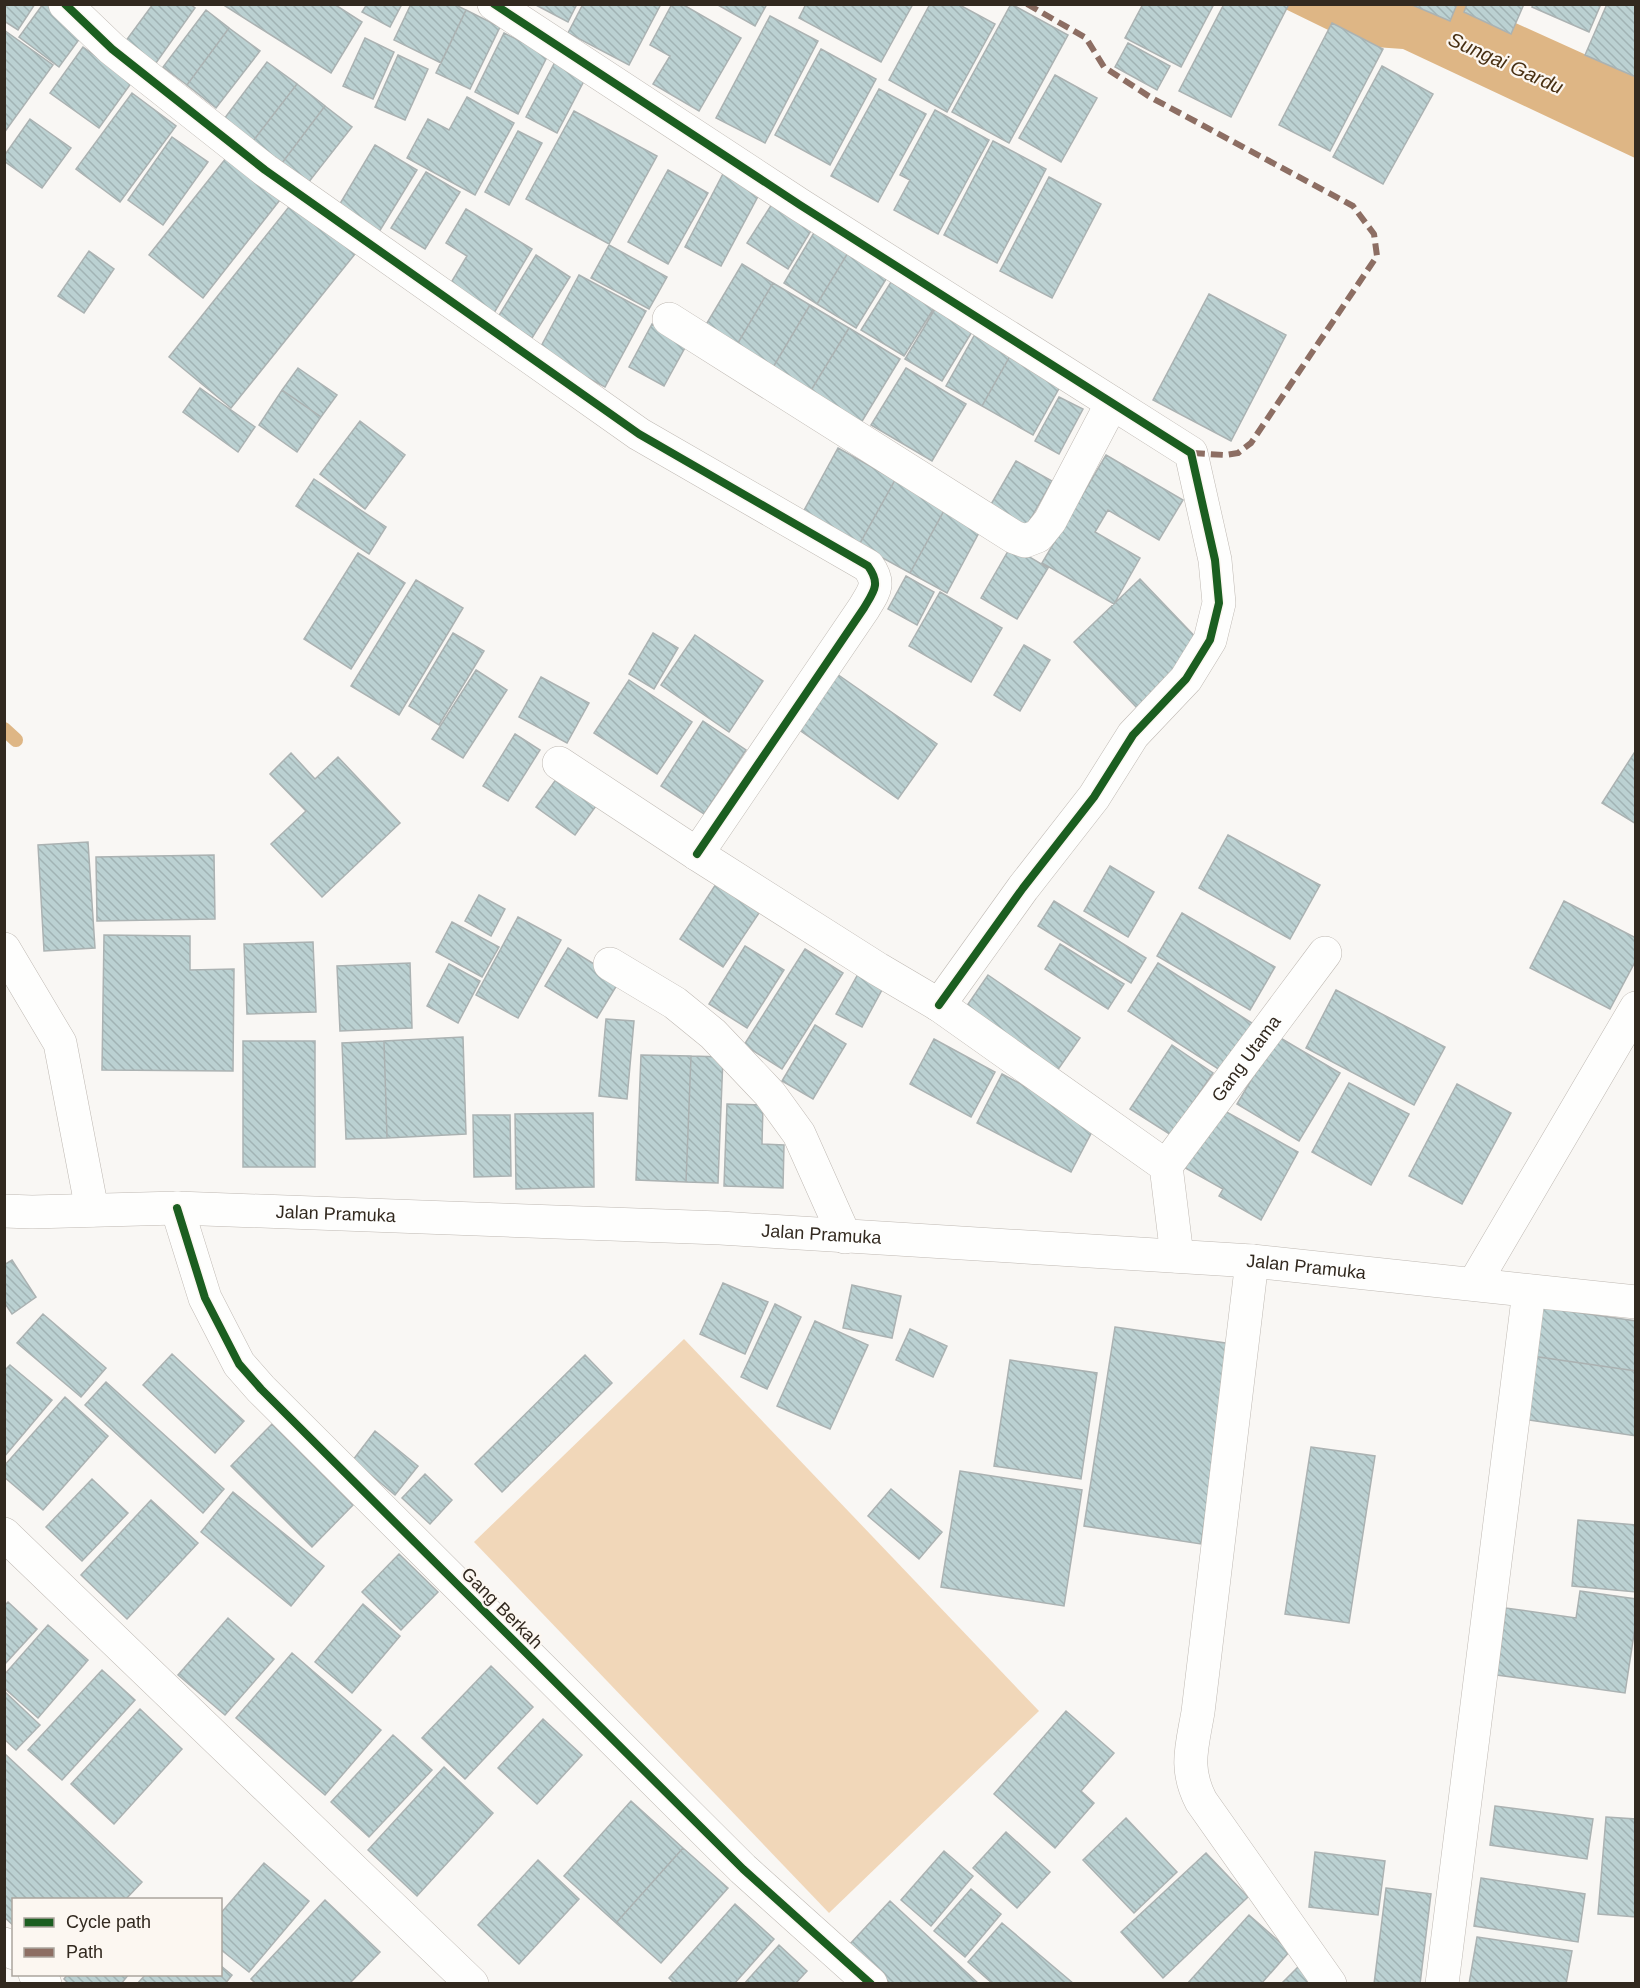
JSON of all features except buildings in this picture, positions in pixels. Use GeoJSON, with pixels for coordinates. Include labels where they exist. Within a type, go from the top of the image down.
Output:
{"type":"FeatureCollection","features":[{"type":"Feature","properties":{"kind":"street"},"geometry":{"type":"LineString","coordinates":[[64,4],[112,49],[265,170],[639,434],[868,566],[876,576],[875,590],[864,608],[697,854]]}},
{"type":"Feature","properties":{"kind":"street"},"geometry":{"type":"LineString","coordinates":[[494,4],[801,205],[1191,453],[1215,560],[1219,603],[1210,640],[1186,679],[1133,735],[1094,797],[1023,888],[939,1005]]}},
{"type":"Feature","properties":{"kind":"street"},"geometry":{"type":"LineString","coordinates":[[669,319],[1014,537],[1025,541],[1038,536],[1050,522],[1112,403]]}},
{"type":"Feature","properties":{"kind":"street"},"geometry":{"type":"LineString","coordinates":[[559,763],[697,854],[939,1005],[1166,1166],[1177,1256]]}},
{"type":"Feature","properties":{"kind":"street"},"geometry":{"type":"LineString","coordinates":[[4,949],[60,1043],[92,1210]]}},
{"type":"Feature","properties":{"kind":"street","name":"Gang Utama"},"geometry":{"type":"LineString","coordinates":[[1166,1166],[1325,953]]}},
{"type":"Feature","properties":{"kind":"street"},"geometry":{"type":"LineString","coordinates":[[610,964],[675,1003],[713,1034],[770,1094],[799,1134],[845,1237]]}},
{"type":"Feature","properties":{"kind":"street"},"geometry":{"type":"LineString","coordinates":[[1474,1284],[1635,1008]]}},
{"type":"Feature","properties":{"kind":"street","name":"Jalan Pramuka"},"geometry":{"type":"LineString","coordinates":[[4,1210],[177,1208],[720,1228],[1252,1262],[1635,1302]]}},
{"type":"Feature","properties":{"kind":"street","name":"Gang Berkah"},"geometry":{"type":"LineString","coordinates":[[177,1208],[205,1298],[239,1364],[261,1389],[743,1869],[871,1983]]}},
{"type":"Feature","properties":{"kind":"street"},"geometry":{"type":"LineString","coordinates":[[1252,1262],[1190,1762],[1193,1785],[1202,1802],[1330,1983]]}},
{"type":"Feature","properties":{"kind":"street"},"geometry":{"type":"LineString","coordinates":[[1442,1983],[1529,1291]]}},
{"type":"Feature","properties":{"kind":"street"},"geometry":{"type":"LineString","coordinates":[[4,1533],[472,1983]]}},
{"type":"Feature","properties":{"kind":"shaded area"},"geometry":{"type":"Polygon","coordinates":[[[684,1339],[1039,1711],[829,1913],[474,1542],[684,1339]]]}},
{"type":"Feature","properties":{"kind":"water","name":"Sungai Gardu"},"geometry":{"type":"Polygon","coordinates":[[[1277,5],[1476,5],[1635,77],[1635,158],[1403,49],[1361,46],[1277,5]]]}},
{"type":"Feature","properties":{"kind":"waterway"},"geometry":{"type":"LineString","coordinates":[[4,729],[16,740]]}},
{"type":"Feature","properties":{"kind":"marked path"},"geometry":{"type":"LineString","coordinates":[[1027,4],[1086,38],[1104,67],[1150,97],[1353,206],[1374,234],[1377,256],[1251,443],[1238,453],[1225,455],[1191,453]]}},
{"type":"Feature","properties":{"kind":"cycle path"},"geometry":{"type":"LineString","coordinates":[[65,4],[112,49],[265,170],[639,434],[868,566],[875,583],[868,602],[697,854]]}},
{"type":"Feature","properties":{"kind":"cycle path"},"geometry":{"type":"LineString","coordinates":[[494,4],[800,205],[1191,453],[1215,560],[1219,603],[1210,640],[1186,679],[1133,735],[1094,797],[1023,888],[939,1005]]}},
{"type":"Feature","properties":{"kind":"cycle path"},"geometry":{"type":"LineString","coordinates":[[177,1208],[205,1298],[239,1364],[261,1389],[743,1869],[871,1984]]}}]}
